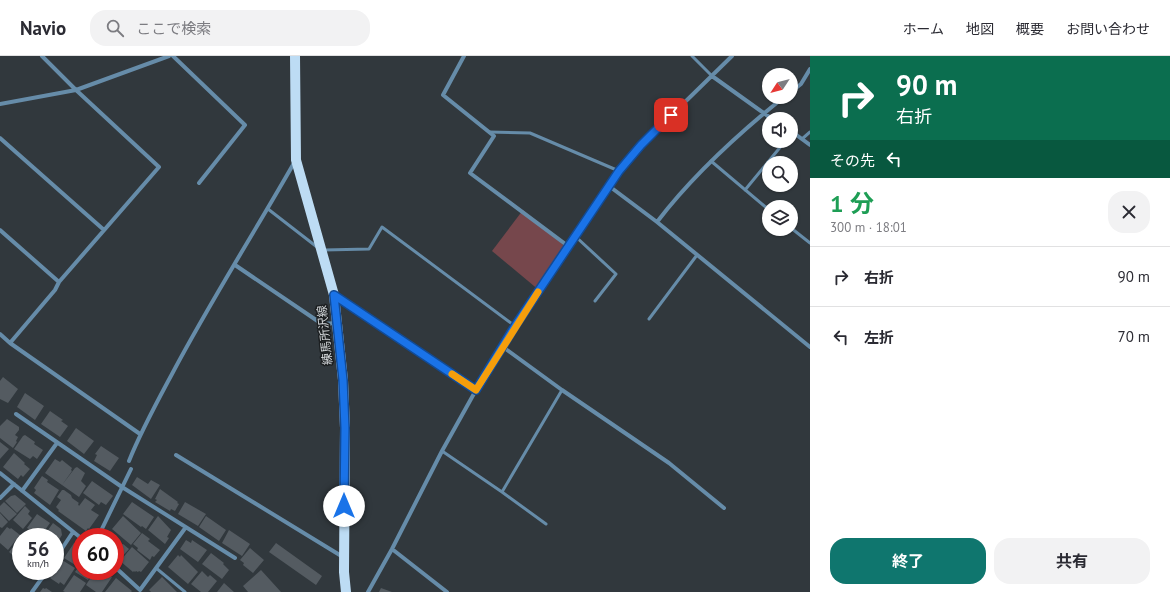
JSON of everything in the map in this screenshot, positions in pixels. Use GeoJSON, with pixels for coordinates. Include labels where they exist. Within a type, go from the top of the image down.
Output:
{"type":"FeatureCollection","features":[{"type":"Feature","properties":{"kind":"main road","name":"練馬所沢線"},"geometry":{"type":"LineString","coordinates":[[295,56],[296,160],[334,295],[343,380],[345,428],[344,558],[346,592]]}},
{"type":"Feature","properties":{"kind":"street"},"geometry":{"type":"LineString","coordinates":[[10,343],[59,282],[159,168],[42,56]]}},
{"type":"Feature","properties":{"kind":"street"},"geometry":{"type":"LineString","coordinates":[[0,104],[76,90],[168,56]]}},
{"type":"Feature","properties":{"kind":"street"},"geometry":{"type":"LineString","coordinates":[[173,56],[246,125],[199,183]]}},
{"type":"Feature","properties":{"kind":"street"},"geometry":{"type":"LineString","coordinates":[[464,56],[443,95],[494,136],[470,173],[568,246]]}},
{"type":"Feature","properties":{"kind":"street"},"geometry":{"type":"LineString","coordinates":[[368,592],[392,549],[442,451],[476,390],[515,326],[568,246],[619,171],[641,145],[732,56]]}},
{"type":"Feature","properties":{"kind":"street"},"geometry":{"type":"LineString","coordinates":[[798,86],[810,69]]}},
{"type":"Feature","properties":{"kind":"street"},"geometry":{"type":"LineString","coordinates":[[712,76],[763,112]]}},
{"type":"Feature","properties":{"kind":"street"},"geometry":{"type":"LineString","coordinates":[[765,112],[775,104]]}},
{"type":"Feature","properties":{"kind":"street"},"geometry":{"type":"LineString","coordinates":[[657,222],[675,199],[711,161],[762,115]]}},
{"type":"Feature","properties":{"kind":"street"},"geometry":{"type":"LineString","coordinates":[[798,136],[810,145]]}},
{"type":"Feature","properties":{"kind":"street"},"geometry":{"type":"LineString","coordinates":[[0,138],[104,230]]}},
{"type":"Feature","properties":{"kind":"street"},"geometry":{"type":"LineString","coordinates":[[129,461],[140,434],[194,331],[235,265],[296,160]]}},
{"type":"Feature","properties":{"kind":"street"},"geometry":{"type":"LineString","coordinates":[[610,186],[657,222],[810,347]]}},
{"type":"Feature","properties":{"kind":"street"},"geometry":{"type":"LineString","coordinates":[[0,230],[59,282]]}},
{"type":"Feature","properties":{"kind":"street"},"geometry":{"type":"LineString","coordinates":[[235,265],[322,324],[336,324]]}},
{"type":"Feature","properties":{"kind":"street"},"geometry":{"type":"LineString","coordinates":[[0,334],[10,343],[140,434]]}},
{"type":"Feature","properties":{"kind":"street"},"geometry":{"type":"LineString","coordinates":[[503,347],[562,390],[669,463],[724,508]]}},
{"type":"Feature","properties":{"kind":"street"},"geometry":{"type":"LineString","coordinates":[[16,414],[122,487],[235,558]]}},
{"type":"Feature","properties":{"kind":"street"},"geometry":{"type":"LineString","coordinates":[[22,491],[57,443]]}},
{"type":"Feature","properties":{"kind":"street"},"geometry":{"type":"LineString","coordinates":[[176,455],[344,558]]}},
{"type":"Feature","properties":{"kind":"street"},"geometry":{"type":"LineString","coordinates":[[102,528],[131,469]]}},
{"type":"Feature","properties":{"kind":"street"},"geometry":{"type":"LineString","coordinates":[[0,473],[72,531]]}},
{"type":"Feature","properties":{"kind":"street"},"geometry":{"type":"LineString","coordinates":[[0,498],[14,484]]}},
{"type":"Feature","properties":{"kind":"street"},"geometry":{"type":"LineString","coordinates":[[124,576],[140,591],[186,528]]}},
{"type":"Feature","properties":{"kind":"street"},"geometry":{"type":"LineString","coordinates":[[64,546],[72,534]]}},
{"type":"Feature","properties":{"kind":"street"},"geometry":{"type":"LineString","coordinates":[[392,549],[447,592]]}},
{"type":"Feature","properties":{"kind":"street"},"geometry":{"type":"LineString","coordinates":[[32,592],[41,580]]}},
{"type":"Feature","properties":{"kind":"lane"},"geometry":{"type":"LineString","coordinates":[[692,56],[712,76]]}},
{"type":"Feature","properties":{"kind":"lane"},"geometry":{"type":"LineString","coordinates":[[489,132],[530,133],[619,171]]}},
{"type":"Feature","properties":{"kind":"lane"},"geometry":{"type":"LineString","coordinates":[[802,139],[810,132]]}},
{"type":"Feature","properties":{"kind":"lane"},"geometry":{"type":"LineString","coordinates":[[745,190],[780,148]]}},
{"type":"Feature","properties":{"kind":"lane"},"geometry":{"type":"LineString","coordinates":[[711,161],[762,204]]}},
{"type":"Feature","properties":{"kind":"lane"},"geometry":{"type":"LineString","coordinates":[[268,209],[321,250],[370,249],[382,227],[515,326]]}},
{"type":"Feature","properties":{"kind":"lane"},"geometry":{"type":"LineString","coordinates":[[798,234],[810,243]]}},
{"type":"Feature","properties":{"kind":"lane"},"geometry":{"type":"LineString","coordinates":[[575,236],[616,274],[595,301]]}},
{"type":"Feature","properties":{"kind":"lane"},"geometry":{"type":"LineString","coordinates":[[649,319],[697,255]]}},
{"type":"Feature","properties":{"kind":"lane"},"geometry":{"type":"LineString","coordinates":[[334,295],[476,390]]}},
{"type":"Feature","properties":{"kind":"lane"},"geometry":{"type":"LineString","coordinates":[[502,492],[562,390]]}},
{"type":"Feature","properties":{"kind":"lane"},"geometry":{"type":"LineString","coordinates":[[442,451],[546,524]]}},
{"type":"Feature","properties":{"kind":"lane"},"geometry":{"type":"LineString","coordinates":[[156,568],[185,592]]}},
{"type":"Feature","properties":{"kind":"shaded area"},"geometry":{"type":"Polygon","coordinates":[[[523,210],[568,249],[540,291],[492,251],[523,210]]]}},
{"type":"Feature","properties":{"kind":"building"},"geometry":{"type":"Polygon","coordinates":[[[3,377],[18,389],[8,403],[0,399],[0,381],[3,377]]]}},
{"type":"Feature","properties":{"kind":"building"},"geometry":{"type":"Polygon","coordinates":[[[25,393],[44,406],[35,420],[17,407],[25,393]]]}},
{"type":"Feature","properties":{"kind":"building"},"geometry":{"type":"Polygon","coordinates":[[[50,411],[63,420],[61,421],[68,426],[60,437],[41,424],[50,411]]]}},
{"type":"Feature","properties":{"kind":"building"},"geometry":{"type":"Polygon","coordinates":[[[7,419],[19,427],[19,430],[15,435],[18,437],[17,442],[13,448],[0,438],[0,426],[7,419]]]}},
{"type":"Feature","properties":{"kind":"building"},"geometry":{"type":"Polygon","coordinates":[[[76,428],[94,441],[84,454],[67,441],[76,428]]]}},
{"type":"Feature","properties":{"kind":"building"},"geometry":{"type":"Polygon","coordinates":[[[25,435],[43,450],[37,459],[33,456],[30,459],[14,449],[25,435]]]}},
{"type":"Feature","properties":{"kind":"building"},"geometry":{"type":"Polygon","coordinates":[[[0,442],[9,449],[0,459],[0,442]]]}},
{"type":"Feature","properties":{"kind":"building"},"geometry":{"type":"Polygon","coordinates":[[[101,446],[119,458],[110,471],[94,461],[97,455],[95,454],[101,446]]]}},
{"type":"Feature","properties":{"kind":"building"},"geometry":{"type":"Polygon","coordinates":[[[14,453],[30,469],[23,477],[21,475],[18,479],[3,467],[14,453]]]}},
{"type":"Feature","properties":{"kind":"building"},"geometry":{"type":"Polygon","coordinates":[[[55,459],[60,462],[62,460],[72,468],[72,471],[62,485],[45,473],[55,459]]]}},
{"type":"Feature","properties":{"kind":"building"},"geometry":{"type":"Polygon","coordinates":[[[77,467],[85,473],[81,481],[86,486],[79,497],[62,485],[77,467]]]}},
{"type":"Feature","properties":{"kind":"building"},"geometry":{"type":"Polygon","coordinates":[[[42,476],[48,480],[47,482],[59,490],[50,505],[34,493],[36,490],[34,488],[42,476]]]}},
{"type":"Feature","properties":{"kind":"building"},"geometry":{"type":"Polygon","coordinates":[[[137,477],[148,484],[151,480],[160,485],[151,499],[132,485],[137,477]]]}},
{"type":"Feature","properties":{"kind":"building"},"geometry":{"type":"Polygon","coordinates":[[[92,481],[113,496],[106,505],[101,502],[99,505],[83,493],[92,481]]]}},
{"type":"Feature","properties":{"kind":"building"},"geometry":{"type":"Polygon","coordinates":[[[160,489],[178,502],[177,503],[179,504],[175,511],[171,509],[170,511],[155,502],[160,489]]]}},
{"type":"Feature","properties":{"kind":"building"},"geometry":{"type":"Polygon","coordinates":[[[62,490],[64,490],[79,503],[79,506],[85,498],[95,505],[91,510],[99,515],[90,528],[82,528],[58,511],[59,510],[56,507],[61,500],[57,497],[62,490]]]}},
{"type":"Feature","properties":{"kind":"building"},"geometry":{"type":"Polygon","coordinates":[[[15,495],[26,504],[17,513],[5,501],[11,496],[15,495]]]}},
{"type":"Feature","properties":{"kind":"building"},"geometry":{"type":"Polygon","coordinates":[[[4,502],[17,514],[9,521],[0,512],[0,506],[4,502]]]}},
{"type":"Feature","properties":{"kind":"building"},"geometry":{"type":"Polygon","coordinates":[[[132,502],[154,517],[146,529],[123,514],[132,502]]]}},
{"type":"Feature","properties":{"kind":"building"},"geometry":{"type":"Polygon","coordinates":[[[185,502],[206,514],[198,526],[178,514],[185,502]]]}},
{"type":"Feature","properties":{"kind":"building"},"geometry":{"type":"Polygon","coordinates":[[[25,506],[30,511],[28,514],[32,518],[24,528],[13,520],[25,506]]]}},
{"type":"Feature","properties":{"kind":"building"},"geometry":{"type":"Polygon","coordinates":[[[0,513],[8,522],[2,528],[0,527],[0,513]]]}},
{"type":"Feature","properties":{"kind":"building"},"geometry":{"type":"Polygon","coordinates":[[[37,514],[50,523],[46,528],[27,528],[37,514]]]}},
{"type":"Feature","properties":{"kind":"building"},"geometry":{"type":"Polygon","coordinates":[[[123,516],[141,533],[131,545],[124,539],[124,528],[113,528],[123,516]]]}},
{"type":"Feature","properties":{"kind":"building"},"geometry":{"type":"Polygon","coordinates":[[[158,516],[171,530],[167,537],[169,538],[165,544],[148,530],[158,516]]]}},
{"type":"Feature","properties":{"kind":"building"},"geometry":{"type":"Polygon","coordinates":[[[206,516],[226,530],[219,541],[199,527],[206,516]]]}},
{"type":"Feature","properties":{"kind":"building"},"geometry":{"type":"Polygon","coordinates":[[[53,523],[60,528],[49,528],[53,523]]]}},
{"type":"Feature","properties":{"kind":"building"},"geometry":{"type":"Polygon","coordinates":[[[7,527],[12,529],[12,545],[8,550],[0,543],[0,536],[7,527]]]}},
{"type":"Feature","properties":{"kind":"building"},"geometry":{"type":"Polygon","coordinates":[[[229,530],[250,544],[242,556],[222,543],[229,530]]]}},
{"type":"Feature","properties":{"kind":"building"},"geometry":{"type":"Polygon","coordinates":[[[142,533],[150,539],[148,541],[160,550],[154,557],[152,556],[150,560],[137,550],[138,548],[133,544],[142,533]]]}},
{"type":"Feature","properties":{"kind":"building"},"geometry":{"type":"Polygon","coordinates":[[[186,540],[191,543],[192,540],[207,550],[198,562],[180,549],[186,540]]]}},
{"type":"Feature","properties":{"kind":"building"},"geometry":{"type":"Polygon","coordinates":[[[276,543],[322,576],[316,585],[269,552],[276,543]]]}},
{"type":"Feature","properties":{"kind":"building"},"geometry":{"type":"Polygon","coordinates":[[[124,545],[129,549],[124,554],[124,545]]]}},
{"type":"Feature","properties":{"kind":"building"},"geometry":{"type":"Polygon","coordinates":[[[72,546],[72,563],[64,558],[72,546]]]}},
{"type":"Feature","properties":{"kind":"building"},"geometry":{"type":"Polygon","coordinates":[[[132,547],[149,562],[141,572],[133,572],[124,564],[124,556],[132,547]]]}},
{"type":"Feature","properties":{"kind":"building"},"geometry":{"type":"Polygon","coordinates":[[[250,548],[264,560],[253,573],[243,565],[244,563],[240,560],[250,548]]]}},
{"type":"Feature","properties":{"kind":"building"},"geometry":{"type":"Polygon","coordinates":[[[211,553],[224,563],[223,564],[229,570],[222,579],[202,564],[211,553]]]}},
{"type":"Feature","properties":{"kind":"building"},"geometry":{"type":"Polygon","coordinates":[[[178,555],[180,557],[181,555],[198,572],[188,584],[168,567],[178,555]]]}},
{"type":"Feature","properties":{"kind":"building"},"geometry":{"type":"Polygon","coordinates":[[[64,561],[72,566],[72,573],[64,585],[60,582],[59,584],[53,580],[64,580],[64,561]]]}},
{"type":"Feature","properties":{"kind":"building"},"geometry":{"type":"Polygon","coordinates":[[[261,570],[281,592],[248,592],[243,586],[261,570]]]}},
{"type":"Feature","properties":{"kind":"building"},"geometry":{"type":"Polygon","coordinates":[[[202,571],[208,577],[210,575],[217,581],[208,592],[201,592],[191,584],[202,571]]]}},
{"type":"Feature","properties":{"kind":"building"},"geometry":{"type":"Polygon","coordinates":[[[162,577],[177,592],[151,592],[149,590],[162,577]]]}},
{"type":"Feature","properties":{"kind":"building"},"geometry":{"type":"Polygon","coordinates":[[[72,578],[72,580],[82,580],[86,583],[80,592],[63,591],[72,578]]]}},
{"type":"Feature","properties":{"kind":"building"},"geometry":{"type":"Polygon","coordinates":[[[89,580],[110,580],[102,592],[96,592],[86,585],[89,580]]]}},
{"type":"Feature","properties":{"kind":"building"},"geometry":{"type":"Polygon","coordinates":[[[114,580],[118,580],[132,591],[131,592],[105,592],[114,580]]]}},
{"type":"Feature","properties":{"kind":"building"},"geometry":{"type":"Polygon","coordinates":[[[224,583],[234,592],[217,592],[224,583]]]}},
{"type":"Feature","properties":{"kind":"building"},"geometry":{"type":"Polygon","coordinates":[[[43,588],[46,588],[52,592],[40,592],[43,588]]]}},
{"type":"Feature","properties":{"kind":"building"},"geometry":{"type":"Polygon","coordinates":[[[381,588],[392,592],[379,592],[381,588]]]}},
{"type":"Feature","properties":{"kind":"slow traffic"},"geometry":{"type":"LineString","coordinates":[[452,374],[476,390],[515,326],[538,292]]}},
{"type":"Feature","properties":{"kind":"route"},"geometry":{"type":"LineString","coordinates":[[344,506],[345,428],[343,380],[334,295],[476,390],[515,326],[619,171],[641,145],[671,115]]}}]}
